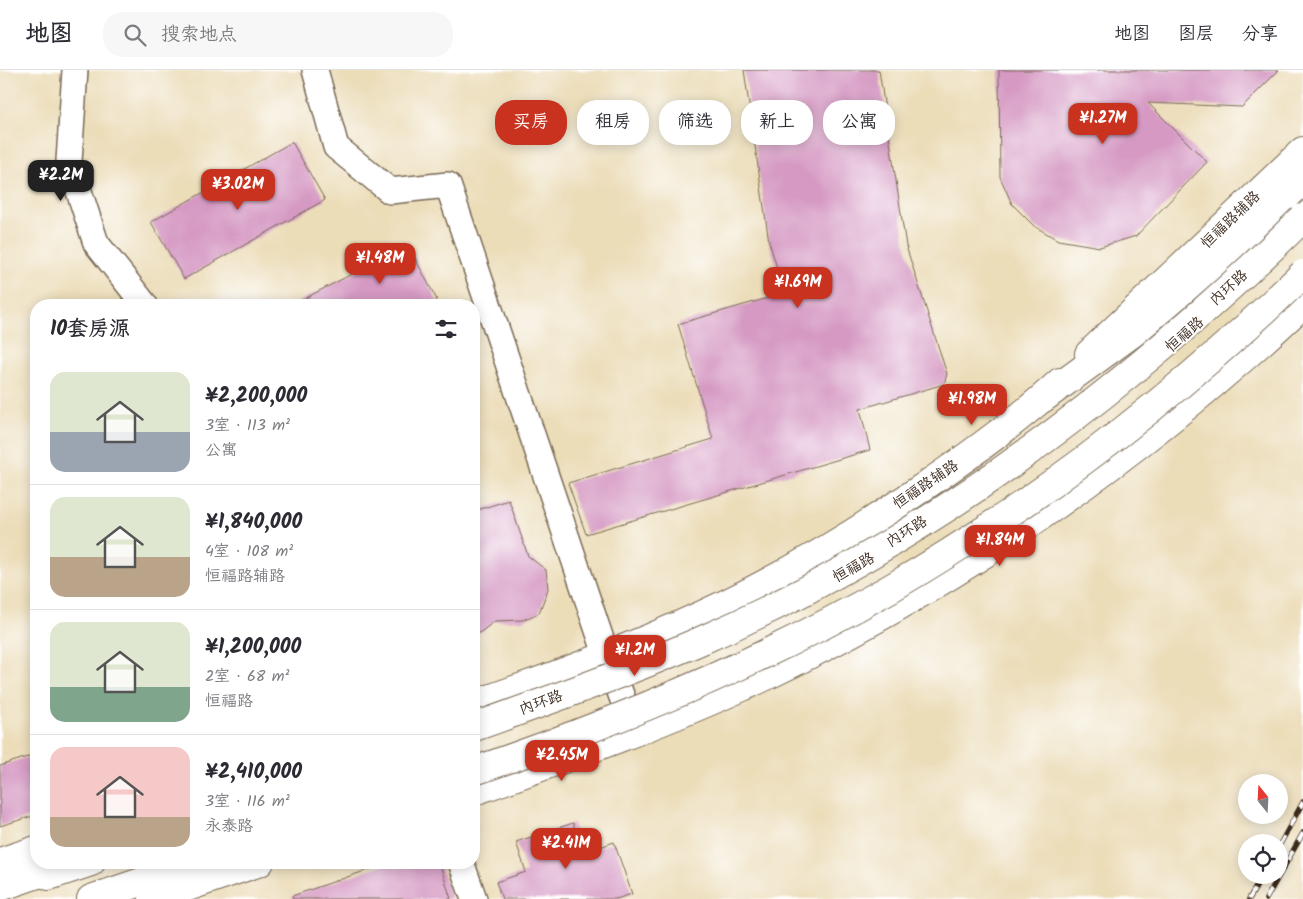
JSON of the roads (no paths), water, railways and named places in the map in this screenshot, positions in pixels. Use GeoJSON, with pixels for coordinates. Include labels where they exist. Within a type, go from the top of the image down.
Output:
{"type":"FeatureCollection","features":[{"type":"Feature","properties":{"kind":"main road","name":"恒福路辅路"},"geometry":{"type":"LineString","coordinates":[[480,702],[607,657],[724,605],[848,537],[944,473],[1042,399],[1303,151]]}},
{"type":"Feature","properties":{"kind":"main road"},"geometry":{"type":"LineString","coordinates":[[1012,469],[1042,399],[1134,332],[1247,235],[1303,180]]}},
{"type":"Feature","properties":{"kind":"main road","name":"内环路"},"geometry":{"type":"LineString","coordinates":[[480,725],[604,680],[702,640],[786,599],[891,542],[978,488],[1072,420],[1140,366],[1204,311],[1303,218]]}},
{"type":"Feature","properties":{"kind":"main road","name":"恒福路"},"geometry":{"type":"LineString","coordinates":[[480,730],[616,682],[742,627],[897,545],[1012,469],[1145,369],[1303,227]]}},
{"type":"Feature","properties":{"kind":"main road","name":"恒福路"},"geometry":{"type":"LineString","coordinates":[[480,765],[631,722],[676,691],[828,617],[971,534],[1073,462],[1162,394],[1221,344],[1303,267]]}},
{"type":"Feature","properties":{"kind":"main road"},"geometry":{"type":"LineString","coordinates":[[480,769],[618,718],[727,672],[786,644],[890,588],[999,520],[1104,445],[1182,383],[1256,320],[1303,274]]}},
{"type":"Feature","properties":{"kind":"main road"},"geometry":{"type":"LineString","coordinates":[[480,787],[631,722],[760,679],[835,641],[978,557],[1123,457],[1200,396],[1303,304]]}},
{"type":"Feature","properties":{"kind":"main road"},"geometry":{"type":"LineString","coordinates":[[0,862],[30,852]]}},
{"type":"Feature","properties":{"kind":"main road"},"geometry":{"type":"LineString","coordinates":[[0,887],[52,869]]}},
{"type":"Feature","properties":{"kind":"main road"},"geometry":{"type":"LineString","coordinates":[[0,893],[70,869]]}},
{"type":"Feature","properties":{"kind":"main road"},"geometry":{"type":"LineString","coordinates":[[77,899],[166,869]]}},
{"type":"Feature","properties":{"kind":"main road"},"geometry":{"type":"LineString","coordinates":[[91,899],[179,869]]}},
{"type":"Feature","properties":{"kind":"main road"},"geometry":{"type":"LineString","coordinates":[[153,899],[240,869]]}},
{"type":"Feature","properties":{"kind":"street"},"geometry":{"type":"LineString","coordinates":[[75,70],[69,161],[96,243],[140,299]]}},
{"type":"Feature","properties":{"kind":"street"},"geometry":{"type":"LineString","coordinates":[[315,70],[336,147],[390,191],[448,185],[607,657],[631,722]]}},
{"type":"Feature","properties":{"kind":"street"},"geometry":{"type":"LineString","coordinates":[[463,869],[474,899]]}},
{"type":"Feature","properties":{"kind":"railway"},"geometry":{"type":"LineString","coordinates":[[1286,834],[1303,802]]}},
{"type":"Feature","properties":{"kind":"railway"},"geometry":{"type":"LineString","coordinates":[[1266,899],[1303,833]]}},
{"type":"Feature","properties":{"kind":"railway"},"geometry":{"type":"LineString","coordinates":[[1249,899],[1258,884]]}}]}
